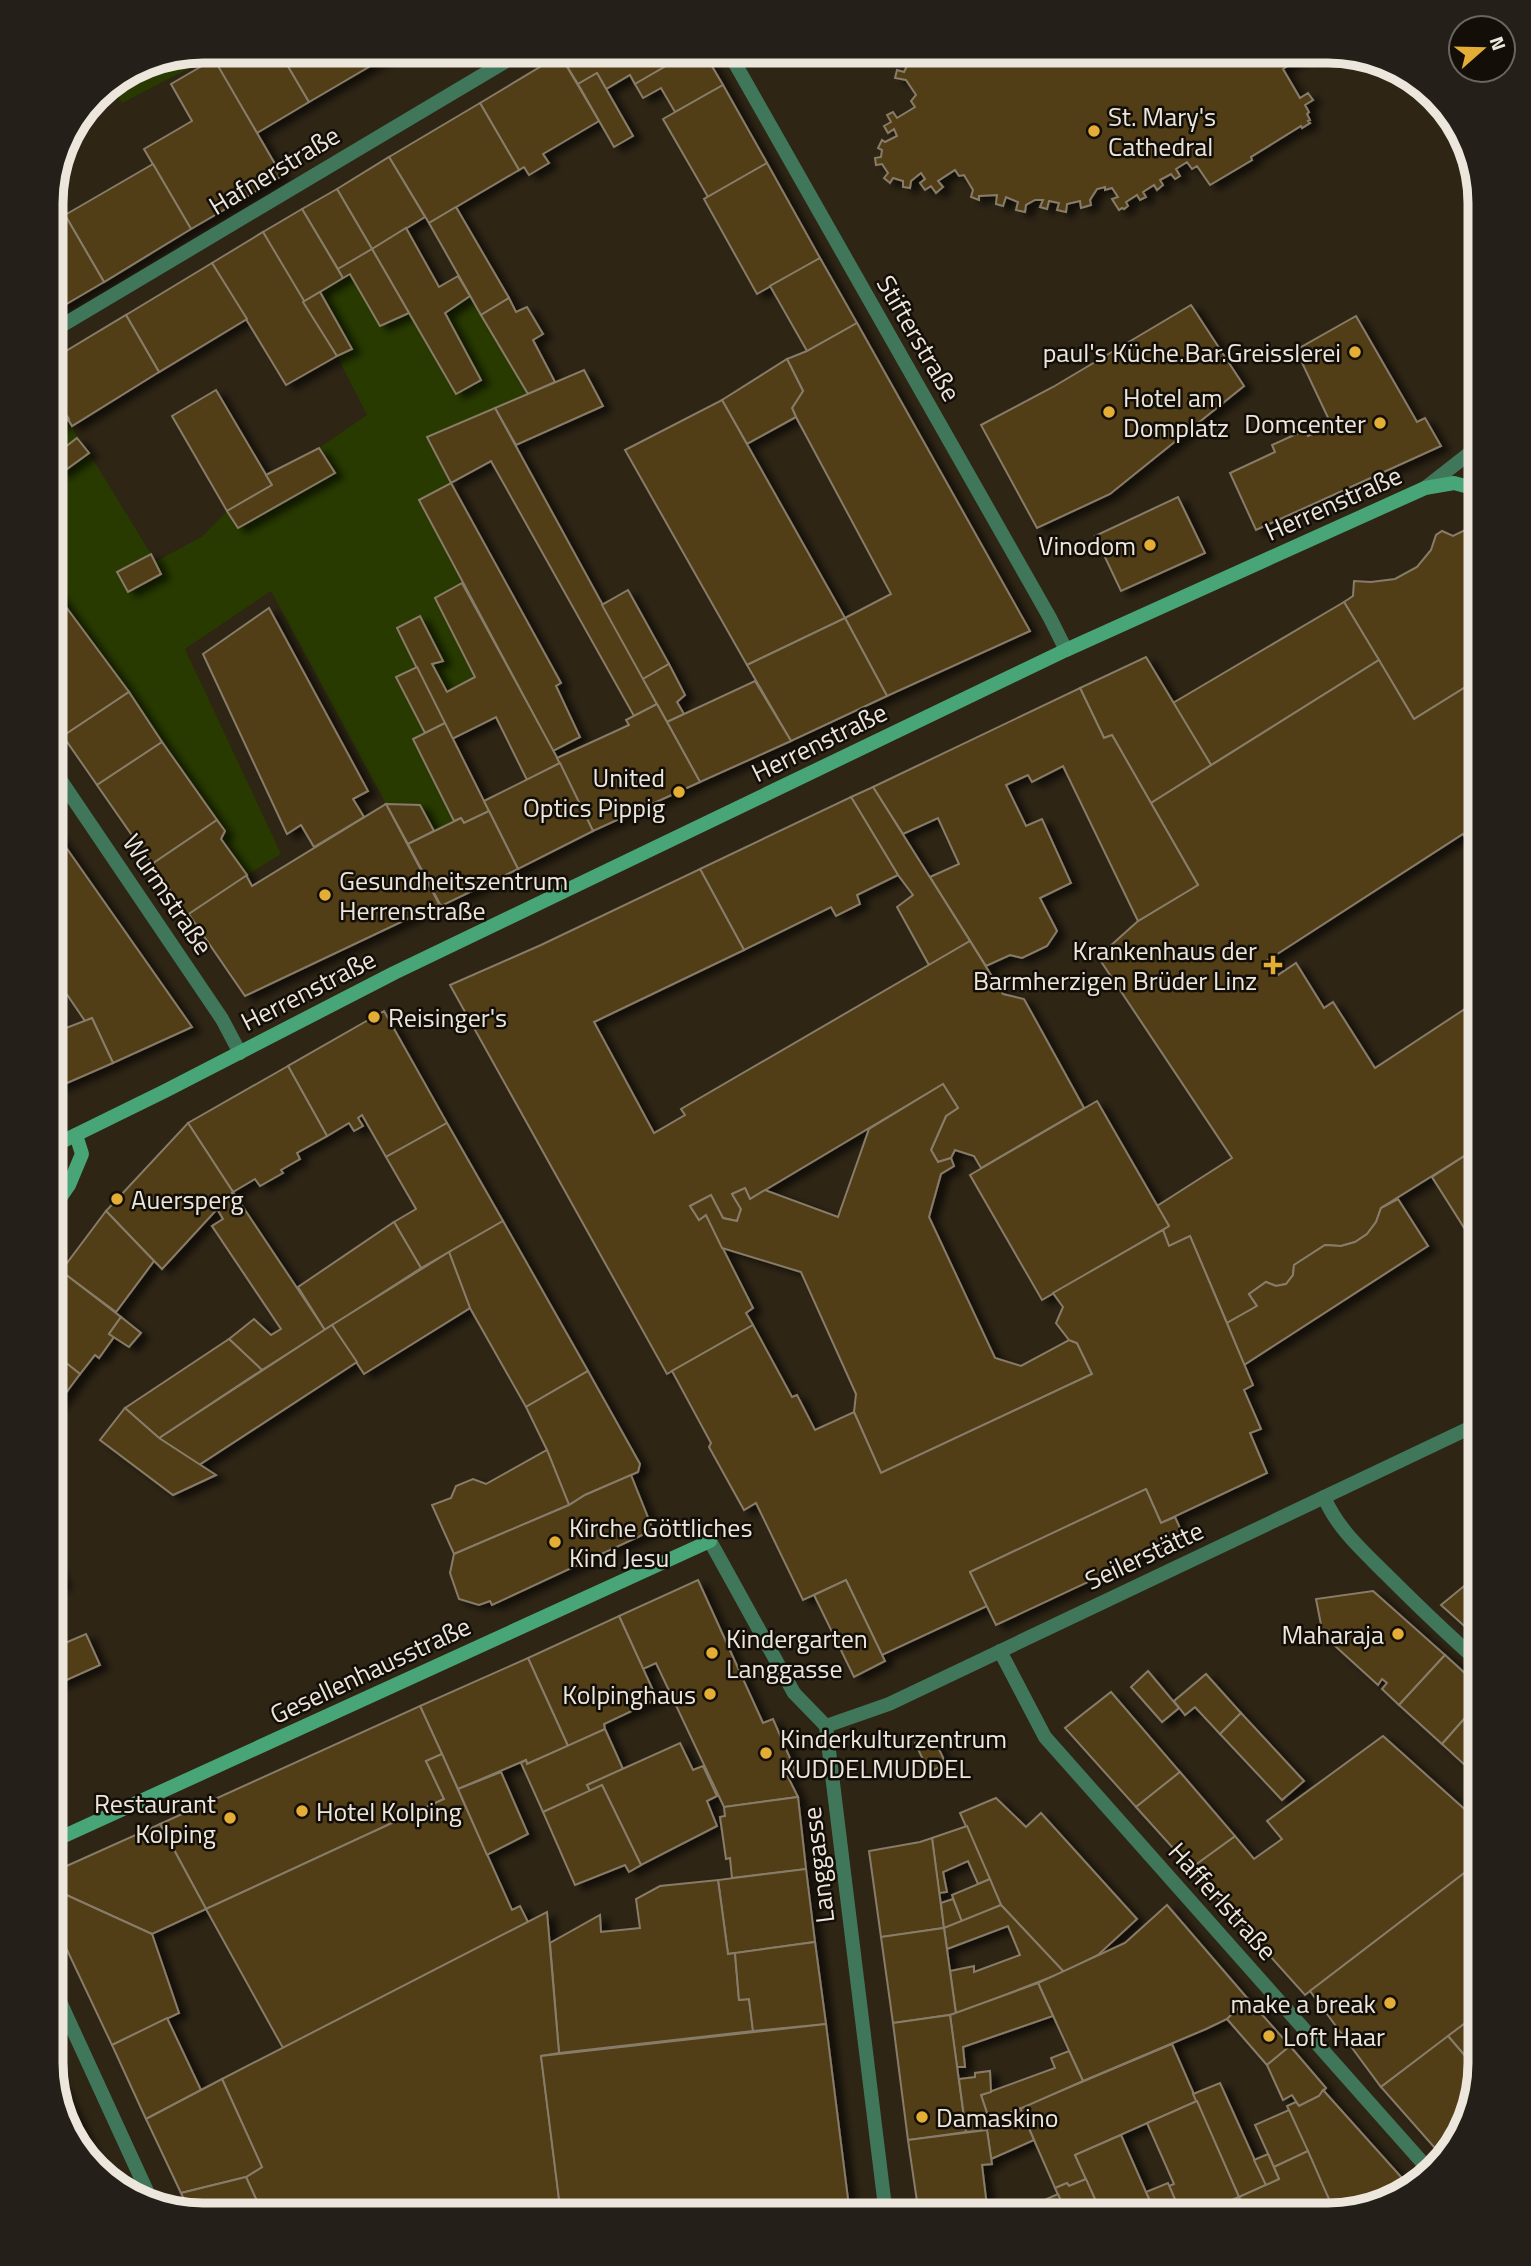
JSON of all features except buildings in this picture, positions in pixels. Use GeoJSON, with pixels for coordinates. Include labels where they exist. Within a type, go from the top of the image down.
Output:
{"type":"FeatureCollection","features":[{"type":"Feature","properties":{"kind":"street","name":"Hafnerstraße"},"geometry":{"type":"LineString","coordinates":[[63,325],[503,63]]}},
{"type":"Feature","properties":{"kind":"street","name":"Stifterstraße"},"geometry":{"type":"LineString","coordinates":[[735,63],[1066,650]]}},
{"type":"Feature","properties":{"kind":"street","name":"Herrenstraße"},"geometry":{"type":"LineString","coordinates":[[63,1141],[394,973],[1066,650],[1425,488],[1468,454]]}},
{"type":"Feature","properties":{"kind":"street","name":"Herrenstraße"},"geometry":{"type":"LineString","coordinates":[[1425,488],[1454,483],[1468,487]]}},
{"type":"Feature","properties":{"kind":"street","name":"Wurmstraße"},"geometry":{"type":"LineString","coordinates":[[63,784],[222,1019],[240,1052]]}},
{"type":"Feature","properties":{"kind":"street"},"geometry":{"type":"LineString","coordinates":[[63,1193],[82,1154],[76,1135]]}},
{"type":"Feature","properties":{"kind":"street","name":"Seilerstätte"},"geometry":{"type":"LineString","coordinates":[[826,1726],[889,1704],[1468,1429]]}},
{"type":"Feature","properties":{"kind":"street"},"geometry":{"type":"LineString","coordinates":[[1324,1497],[1349,1537],[1468,1652]]}},
{"type":"Feature","properties":{"kind":"street","name":"Gesellenhausstraße"},"geometry":{"type":"LineString","coordinates":[[63,1837],[710,1541],[794,1693],[826,1726]]}},
{"type":"Feature","properties":{"kind":"street","name":"Hafferlstraße"},"geometry":{"type":"LineString","coordinates":[[1000,1651],[1045,1737],[1424,2164]]}},
{"type":"Feature","properties":{"kind":"street","name":"Langgasse"},"geometry":{"type":"LineString","coordinates":[[826,1726],[885,2203]]}},
{"type":"Feature","properties":{"kind":"street"},"geometry":{"type":"LineString","coordinates":[[63,2008],[146,2191]]}},
{"type":"Feature","properties":{"kind":"green space"},"geometry":{"type":"Polygon","coordinates":[[[199,63],[122,103],[117,94],[141,77],[158,70],[199,63]]]}},
{"type":"Feature","properties":{"kind":"green space"},"geometry":{"type":"Polygon","coordinates":[[[350,274],[380,326],[409,313],[456,394],[481,379],[445,313],[470,296],[528,394],[427,437],[451,483],[420,501],[462,583],[436,598],[475,677],[447,692],[432,664],[442,661],[419,617],[397,628],[417,667],[396,678],[425,733],[413,740],[454,821],[434,831],[420,805],[386,804],[271,591],[185,649],[281,854],[247,875],[221,839],[225,831],[63,602],[63,472],[89,453],[151,554],[117,572],[128,592],[161,574],[155,562],[203,536],[227,511],[238,528],[335,473],[319,448],[367,415],[337,356],[352,348],[320,292],[350,274]]]}},
{"type":"Feature","properties":{"kind":"green space"},"geometry":{"type":"Polygon","coordinates":[[[69,419],[77,438],[63,449],[63,423],[69,419]]]}},
{"type":"Feature","properties":{"kind":"place","name":"St. Mary's Cathedral"},"geometry":{"type":"Point","coordinates":[1094,131]}},
{"type":"Feature","properties":{"kind":"place","name":"paul's Küche.Bar.Greisslerei"},"geometry":{"type":"Point","coordinates":[1355,352]}},
{"type":"Feature","properties":{"kind":"place","name":"Hotel am Domplatz"},"geometry":{"type":"Point","coordinates":[1109,412]}},
{"type":"Feature","properties":{"kind":"place","name":"Domcenter"},"geometry":{"type":"Point","coordinates":[1380,423]}},
{"type":"Feature","properties":{"kind":"place","name":"Vinodom"},"geometry":{"type":"Point","coordinates":[1150,545]}},
{"type":"Feature","properties":{"kind":"place","name":"United Optics Pippig"},"geometry":{"type":"Point","coordinates":[679,792]}},
{"type":"Feature","properties":{"kind":"place","name":"Gesundheitszentrum Herrenstraße"},"geometry":{"type":"Point","coordinates":[325,895]}},
{"type":"Feature","properties":{"kind":"place","name":"Krankenhaus der Barmherzigen Brüder Linz"},"geometry":{"type":"Point","coordinates":[1273,965]}},
{"type":"Feature","properties":{"kind":"place","name":"Reisinger's"},"geometry":{"type":"Point","coordinates":[374,1017]}},
{"type":"Feature","properties":{"kind":"place","name":"Auersperg"},"geometry":{"type":"Point","coordinates":[117,1199]}},
{"type":"Feature","properties":{"kind":"place","name":"Kirche Göttliches Kind Jesu"},"geometry":{"type":"Point","coordinates":[555,1542]}},
{"type":"Feature","properties":{"kind":"place","name":"Maharaja"},"geometry":{"type":"Point","coordinates":[1398,1634]}},
{"type":"Feature","properties":{"kind":"place","name":"Kindergarten Langgasse"},"geometry":{"type":"Point","coordinates":[712,1653]}},
{"type":"Feature","properties":{"kind":"place","name":"Kolpinghaus"},"geometry":{"type":"Point","coordinates":[710,1694]}},
{"type":"Feature","properties":{"kind":"place","name":"Kinderkulturzentrum KUDDELMUDDEL"},"geometry":{"type":"Point","coordinates":[766,1753]}},
{"type":"Feature","properties":{"kind":"place","name":"Hotel Kolping"},"geometry":{"type":"Point","coordinates":[302,1811]}},
{"type":"Feature","properties":{"kind":"place","name":"Restaurant Kolping"},"geometry":{"type":"Point","coordinates":[230,1818]}},
{"type":"Feature","properties":{"kind":"place","name":"make a break"},"geometry":{"type":"Point","coordinates":[1390,2003]}},
{"type":"Feature","properties":{"kind":"place","name":"Loft Haar"},"geometry":{"type":"Point","coordinates":[1269,2036]}},
{"type":"Feature","properties":{"kind":"place","name":"Damaskino"},"geometry":{"type":"Point","coordinates":[922,2117]}}]}
